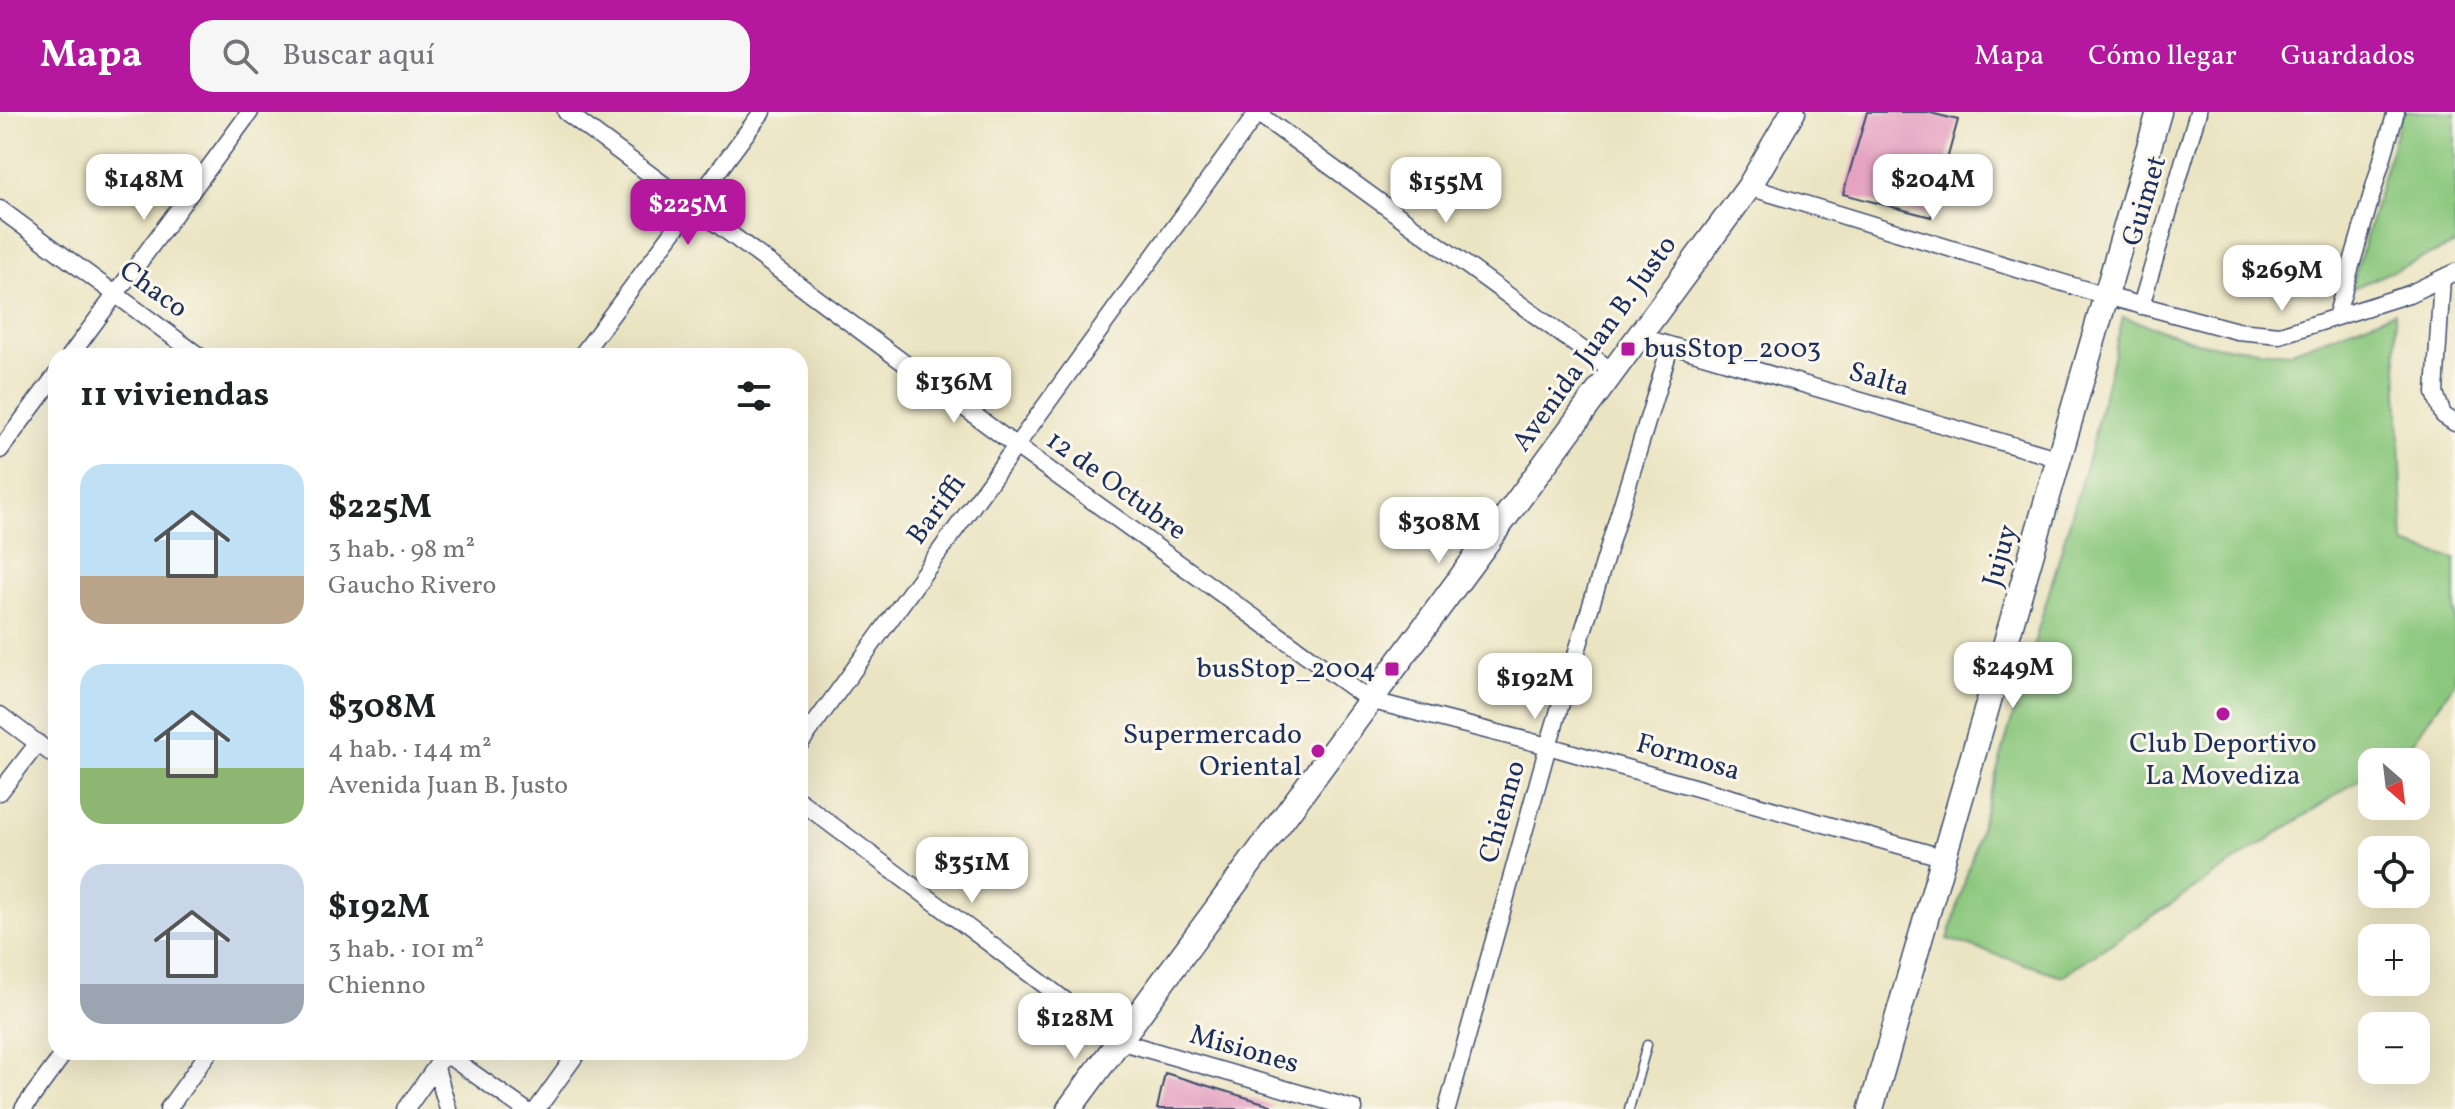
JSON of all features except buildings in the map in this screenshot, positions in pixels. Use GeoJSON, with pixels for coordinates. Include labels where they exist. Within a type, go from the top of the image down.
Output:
{"type":"FeatureCollection","features":[{"type":"Feature","properties":{"kind":"main road","name":"Avenida Juan B. Justo"},"geometry":{"type":"LineString","coordinates":[[1069,1109],[1749,187],[1793,112]]}},
{"type":"Feature","properties":{"kind":"main road","name":"Jujuy"},"geometry":{"type":"LineString","coordinates":[[1871,1109],[2159,112]]}},
{"type":"Feature","properties":{"kind":"street"},"geometry":{"type":"LineString","coordinates":[[76,348],[250,112]]}},
{"type":"Feature","properties":{"kind":"street","name":"12 de Octubre"},"geometry":{"type":"LineString","coordinates":[[566,112],[1016,446],[1369,700]]}},
{"type":"Feature","properties":{"kind":"street"},"geometry":{"type":"LineString","coordinates":[[587,348],[762,112]]}},
{"type":"Feature","properties":{"kind":"street"},"geometry":{"type":"LineString","coordinates":[[1257,112],[1612,371]]}},
{"type":"Feature","properties":{"kind":"street","name":"Bariffi"},"geometry":{"type":"LineString","coordinates":[[808,733],[1257,112]]}},
{"type":"Feature","properties":{"kind":"street","name":"Guimet"},"geometry":{"type":"LineString","coordinates":[[2141,306],[2198,112]]}},
{"type":"Feature","properties":{"kind":"street"},"geometry":{"type":"LineString","coordinates":[[2336,317],[2396,112]]}},
{"type":"Feature","properties":{"kind":"street"},"geometry":{"type":"LineString","coordinates":[[1749,187],[2106,296],[2237,331],[2280,335],[2409,294],[2449,275]]}},
{"type":"Feature","properties":{"kind":"street","name":"Chaco"},"geometry":{"type":"LineString","coordinates":[[0,209],[188,348]]}},
{"type":"Feature","properties":{"kind":"street"},"geometry":{"type":"LineString","coordinates":[[2449,275],[2435,393],[2443,415],[2455,423]]}},
{"type":"Feature","properties":{"kind":"street","name":"Salta"},"geometry":{"type":"LineString","coordinates":[[1638,336],[2060,459]]}},
{"type":"Feature","properties":{"kind":"street","name":"Chienno"},"geometry":{"type":"LineString","coordinates":[[1447,1109],[1548,746],[1670,347]]}},
{"type":"Feature","properties":{"kind":"street"},"geometry":{"type":"LineString","coordinates":[[0,450],[48,386]]}},
{"type":"Feature","properties":{"kind":"street","name":"Formosa"},"geometry":{"type":"LineString","coordinates":[[1369,700],[1548,746],[1945,858]]}},
{"type":"Feature","properties":{"kind":"street"},"geometry":{"type":"LineString","coordinates":[[0,715],[48,751]]}},
{"type":"Feature","properties":{"kind":"street"},"geometry":{"type":"LineString","coordinates":[[0,792],[38,743]]}},
{"type":"Feature","properties":{"kind":"street"},"geometry":{"type":"LineString","coordinates":[[808,807],[1119,1041]]}},
{"type":"Feature","properties":{"kind":"street","name":"Misiones"},"geometry":{"type":"LineString","coordinates":[[1119,1041],[1354,1109]]}},
{"type":"Feature","properties":{"kind":"street"},"geometry":{"type":"LineString","coordinates":[[23,1109],[59,1060]]}},
{"type":"Feature","properties":{"kind":"street"},"geometry":{"type":"LineString","coordinates":[[168,1109],[203,1060]]}},
{"type":"Feature","properties":{"kind":"street"},"geometry":{"type":"LineString","coordinates":[[406,1109],[440,1060]]}},
{"type":"Feature","properties":{"kind":"street"},"geometry":{"type":"LineString","coordinates":[[441,1060],[448,1109]]}},
{"type":"Feature","properties":{"kind":"street"},"geometry":{"type":"LineString","coordinates":[[444,1060],[524,1109]]}},
{"type":"Feature","properties":{"kind":"street"},"geometry":{"type":"LineString","coordinates":[[537,1109],[572,1060]]}},
{"type":"Feature","properties":{"kind":"lane"},"geometry":{"type":"LineString","coordinates":[[1629,1109],[1647,1045]]}},
{"type":"Feature","properties":{"kind":"green space"},"geometry":{"type":"Polygon","coordinates":[[[2402,112],[2455,112],[2455,244],[2351,289],[2402,112]]]}},
{"type":"Feature","properties":{"kind":"green space","name":"Club Deportivo La Movediza"},"geometry":{"type":"Polygon","coordinates":[[[2395,312],[2404,544],[2455,559],[2455,682],[2410,746],[2358,748],[2358,780],[2062,976],[1948,939],[2089,455],[2123,317],[2203,344],[2287,353],[2395,312]]]}},
{"type":"Feature","properties":{"kind":"place","name":"busStop_2003"},"geometry":{"type":"Point","coordinates":[1628,349]}},
{"type":"Feature","properties":{"kind":"place","name":"busStop_2004"},"geometry":{"type":"Point","coordinates":[1392,669]}},
{"type":"Feature","properties":{"kind":"place","name":"Club Deportivo La Movediza"},"geometry":{"type":"Point","coordinates":[2223,714]}},
{"type":"Feature","properties":{"kind":"place","name":"Supermercado Oriental"},"geometry":{"type":"Point","coordinates":[1318,751]}}]}
